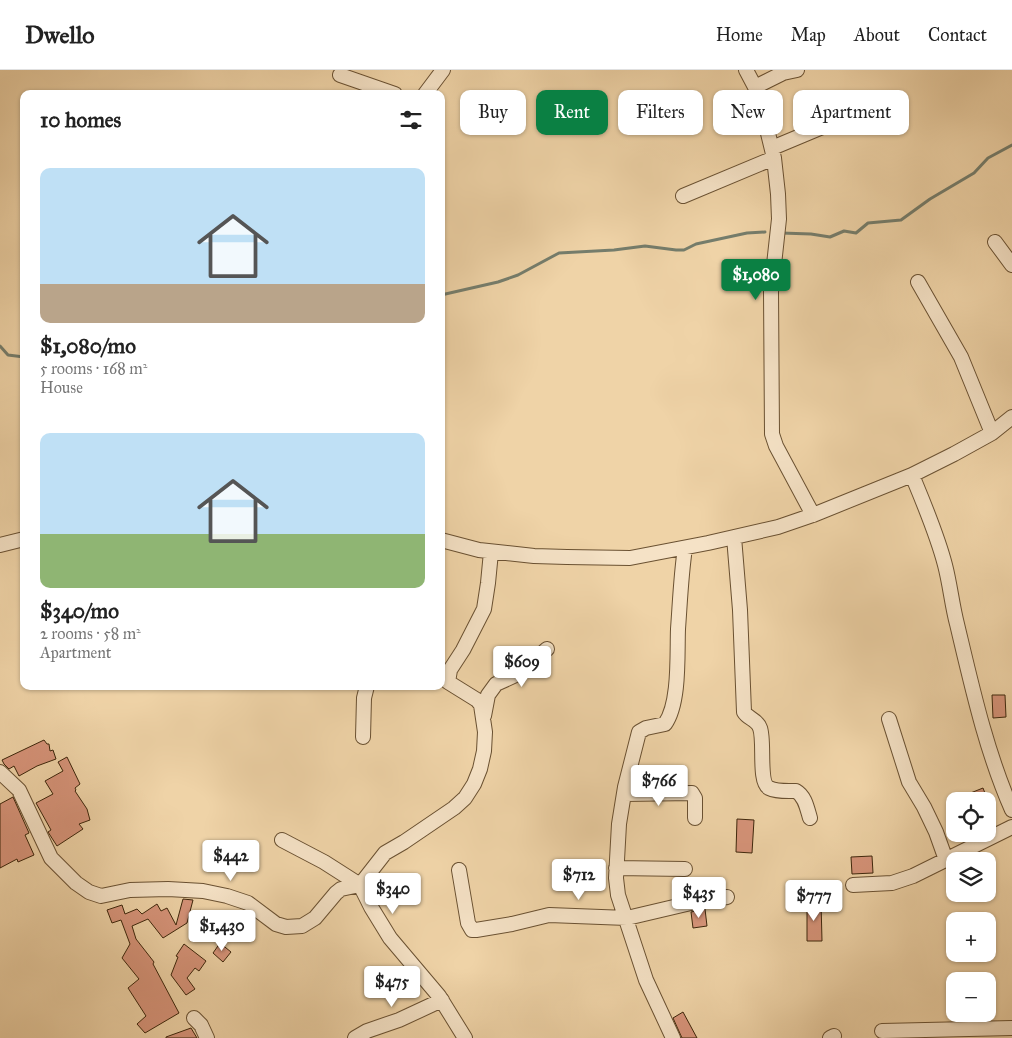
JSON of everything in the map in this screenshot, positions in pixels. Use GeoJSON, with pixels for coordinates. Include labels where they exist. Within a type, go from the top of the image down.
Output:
{"type":"FeatureCollection","features":[{"type":"Feature","properties":{"kind":"street"},"geometry":{"type":"LineString","coordinates":[[428,90],[443,70]]}},
{"type":"Feature","properties":{"kind":"street"},"geometry":{"type":"LineString","coordinates":[[746,70],[755,87],[773,153],[778,194],[779,219],[771,292],[772,434],[776,446],[813,516]]}},
{"type":"Feature","properties":{"kind":"street"},"geometry":{"type":"LineString","coordinates":[[755,87],[783,74],[797,70]]}},
{"type":"Feature","properties":{"kind":"street"},"geometry":{"type":"LineString","coordinates":[[340,75],[383,90]]}},
{"type":"Feature","properties":{"kind":"street"},"geometry":{"type":"LineString","coordinates":[[683,196],[808,135]]}},
{"type":"Feature","properties":{"kind":"street"},"geometry":{"type":"LineString","coordinates":[[995,242],[1012,265]]}},
{"type":"Feature","properties":{"kind":"street"},"geometry":{"type":"LineString","coordinates":[[918,282],[961,357],[992,433]]}},
{"type":"Feature","properties":{"kind":"street"},"geometry":{"type":"LineString","coordinates":[[445,541],[490,552],[534,556],[630,558],[685,548],[778,527],[813,516],[848,500],[912,476],[992,433],[1012,417]]}},
{"type":"Feature","properties":{"kind":"street"},"geometry":{"type":"LineString","coordinates":[[912,476],[944,564],[982,725],[997,775],[1012,810]]}},
{"type":"Feature","properties":{"kind":"street"},"geometry":{"type":"LineString","coordinates":[[734,537],[740,610],[744,712],[745,715],[758,724],[761,730],[763,778],[766,786],[771,789],[800,792],[810,818]]}},
{"type":"Feature","properties":{"kind":"street"},"geometry":{"type":"LineString","coordinates":[[0,545],[20,540]]}},
{"type":"Feature","properties":{"kind":"street"},"geometry":{"type":"LineString","coordinates":[[673,1038],[646,980],[618,895],[616,868],[619,824],[624,794],[639,732],[646,728],[665,724],[672,711],[685,548]]}},
{"type":"Feature","properties":{"kind":"street"},"geometry":{"type":"LineString","coordinates":[[484,719],[481,705],[477,700],[445,680],[484,609],[490,552]]}},
{"type":"Feature","properties":{"kind":"street"},"geometry":{"type":"LineString","coordinates":[[0,772],[19,790],[51,858],[76,883],[89,892],[101,896],[130,890],[168,889],[202,891],[248,903],[276,924],[294,928],[302,926],[315,918],[336,892],[360,885],[385,853],[447,813],[465,798],[480,769],[484,751],[484,719],[488,695],[496,684],[520,673],[548,649]]}},
{"type":"Feature","properties":{"kind":"street"},"geometry":{"type":"LineString","coordinates":[[362,736],[366,690]]}},
{"type":"Feature","properties":{"kind":"street"},"geometry":{"type":"LineString","coordinates":[[853,885],[892,883],[913,876],[946,860],[936,832],[909,782],[889,719]]}},
{"type":"Feature","properties":{"kind":"street"},"geometry":{"type":"LineString","coordinates":[[624,794],[692,793],[695,798],[695,818]]}},
{"type":"Feature","properties":{"kind":"street"},"geometry":{"type":"LineString","coordinates":[[962,852],[1012,827]]}},
{"type":"Feature","properties":{"kind":"street"},"geometry":{"type":"LineString","coordinates":[[282,840],[324,862],[360,885],[390,938],[442,1000],[465,1038]]}},
{"type":"Feature","properties":{"kind":"street"},"geometry":{"type":"LineString","coordinates":[[616,868],[685,869]]}},
{"type":"Feature","properties":{"kind":"street"},"geometry":{"type":"LineString","coordinates":[[459,870],[468,924],[472,930],[484,930],[549,915],[627,918],[695,902],[727,897]]}},
{"type":"Feature","properties":{"kind":"street"},"geometry":{"type":"LineString","coordinates":[[355,1038],[367,1031],[399,1020],[442,1000]]}},
{"type":"Feature","properties":{"kind":"street"},"geometry":{"type":"LineString","coordinates":[[194,1018],[207,1038]]}},
{"type":"Feature","properties":{"kind":"street"},"geometry":{"type":"LineString","coordinates":[[882,1031],[1012,1028]]}},
{"type":"Feature","properties":{"kind":"building"},"geometry":{"type":"Polygon","coordinates":[[[992,695],[1005,695],[1006,717],[993,718],[992,695]]]}},
{"type":"Feature","properties":{"kind":"building"},"geometry":{"type":"Polygon","coordinates":[[[44,740],[49,744],[50,751],[53,750],[56,759],[37,766],[19,776],[14,766],[9,769],[4,764],[2,760],[44,740]]]}},
{"type":"Feature","properties":{"kind":"building"},"geometry":{"type":"Polygon","coordinates":[[[67,757],[80,784],[75,788],[75,791],[87,809],[90,820],[79,824],[83,829],[57,846],[48,832],[51,830],[36,803],[53,794],[45,781],[63,771],[58,762],[67,757]]]}},
{"type":"Feature","properties":{"kind":"building"},"geometry":{"type":"Polygon","coordinates":[[[983,788],[985,792],[973,792],[983,788]]]}},
{"type":"Feature","properties":{"kind":"building"},"geometry":{"type":"Polygon","coordinates":[[[13,797],[29,833],[25,835],[34,855],[18,862],[17,859],[0,868],[0,804],[13,797]]]}},
{"type":"Feature","properties":{"kind":"building"},"geometry":{"type":"Polygon","coordinates":[[[737,819],[754,820],[752,853],[736,852],[737,819]]]}},
{"type":"Feature","properties":{"kind":"building"},"geometry":{"type":"Polygon","coordinates":[[[872,856],[873,873],[852,874],[851,857],[872,856]]]}},
{"type":"Feature","properties":{"kind":"building"},"geometry":{"type":"Polygon","coordinates":[[[183,899],[193,900],[187,923],[163,938],[148,919],[132,926],[136,939],[154,962],[153,964],[179,1013],[145,1033],[137,1024],[146,1016],[128,988],[139,979],[122,958],[130,944],[121,920],[112,923],[107,910],[122,905],[125,914],[137,909],[142,914],[157,904],[161,911],[167,908],[176,925],[183,899]]]}},
{"type":"Feature","properties":{"kind":"building"},"geometry":{"type":"Polygon","coordinates":[[[807,902],[821,902],[822,941],[807,941],[807,902]]]}},
{"type":"Feature","properties":{"kind":"building"},"geometry":{"type":"Polygon","coordinates":[[[705,909],[707,926],[693,928],[691,912],[705,909]]]}},
{"type":"Feature","properties":{"kind":"building"},"geometry":{"type":"Polygon","coordinates":[[[202,914],[248,923],[240,939],[228,931],[229,929],[197,923],[202,914]]]}},
{"type":"Feature","properties":{"kind":"building"},"geometry":{"type":"Polygon","coordinates":[[[220,943],[231,952],[223,962],[213,953],[220,943]]]}},
{"type":"Feature","properties":{"kind":"building"},"geometry":{"type":"Polygon","coordinates":[[[184,944],[206,961],[199,971],[195,968],[187,978],[195,989],[186,995],[171,975],[178,957],[176,956],[184,944]]]}},
{"type":"Feature","properties":{"kind":"building"},"geometry":{"type":"Polygon","coordinates":[[[683,1012],[697,1038],[682,1038],[673,1018],[683,1012]]]}},
{"type":"Feature","properties":{"kind":"building"},"geometry":{"type":"Polygon","coordinates":[[[191,1028],[197,1038],[166,1038],[166,1037],[191,1028]]]}},
{"type":"Feature","properties":{"kind":"waterway"},"geometry":{"type":"LineString","coordinates":[[781,233],[830,237],[844,231],[856,233],[868,223],[901,220],[930,199],[974,173],[988,158],[1012,145]]}},
{"type":"Feature","properties":{"kind":"waterway"},"geometry":{"type":"LineString","coordinates":[[445,294],[498,282],[518,275],[559,253],[645,246],[684,250],[696,244],[747,233],[765,232]]}},
{"type":"Feature","properties":{"kind":"waterway"},"geometry":{"type":"LineString","coordinates":[[0,346],[8,355],[20,356]]}}]}
